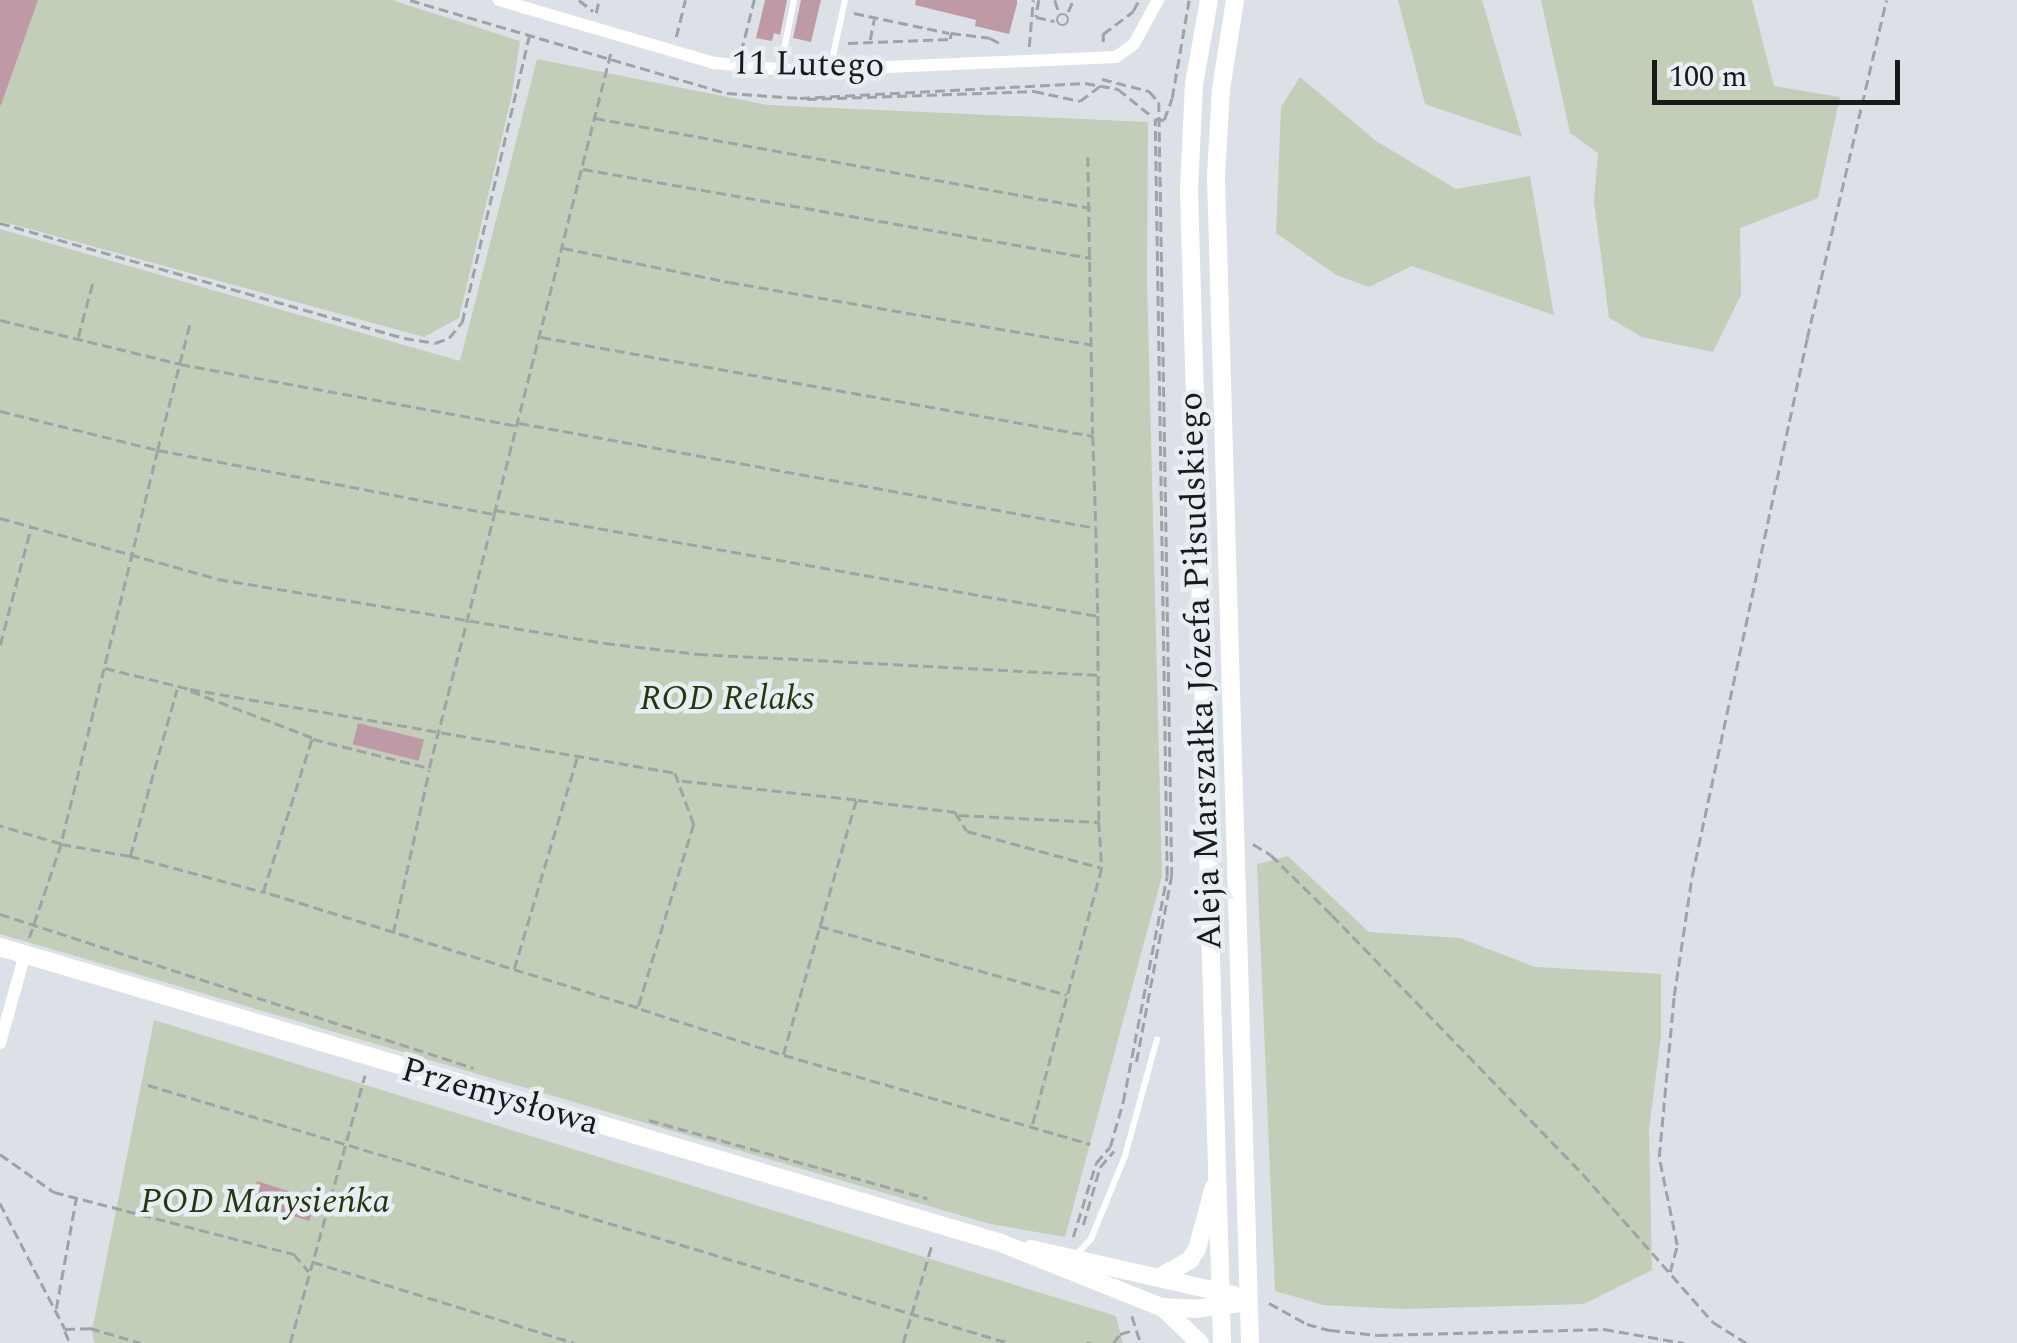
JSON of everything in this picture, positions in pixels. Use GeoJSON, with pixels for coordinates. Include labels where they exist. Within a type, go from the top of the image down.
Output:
{"type":"FeatureCollection","features":[{"type":"Feature","properties":{"kind":"main road","name":"Aleja Marszałka Józefa Piłsudskiego"},"geometry":{"type":"LineString","coordinates":[[1209,0],[1194,84],[1189,190],[1222,1343]]}},
{"type":"Feature","properties":{"kind":"main road","name":"Aleja Marszałka Józefa Piłsudskiego"},"geometry":{"type":"LineString","coordinates":[[1235,0],[1221,89],[1216,177],[1232,845],[1250,1343]]}},
{"type":"Feature","properties":{"kind":"main road","name":"Przemysłowa"},"geometry":{"type":"LineString","coordinates":[[0,947],[1001,1244],[1162,1275],[1221,1297],[1248,1302]]}},
{"type":"Feature","properties":{"kind":"main road"},"geometry":{"type":"LineString","coordinates":[[1162,1275],[1190,1260],[1197,1250],[1217,1177]]}},
{"type":"Feature","properties":{"kind":"main road","name":"Przemysłowa"},"geometry":{"type":"LineString","coordinates":[[1073,1255],[1162,1307],[1221,1297]]}},
{"type":"Feature","properties":{"kind":"main road"},"geometry":{"type":"LineString","coordinates":[[1162,1307],[1200,1343]]}},
{"type":"Feature","properties":{"kind":"street","name":"11 Lutego"},"geometry":{"type":"LineString","coordinates":[[500,0],[715,64],[780,70],[1125,54],[1158,0]]}},
{"type":"Feature","properties":{"kind":"street"},"geometry":{"type":"LineString","coordinates":[[0,1043],[25,954]]}},
{"type":"Feature","properties":{"kind":"lane"},"geometry":{"type":"LineString","coordinates":[[780,70],[794,0]]}},
{"type":"Feature","properties":{"kind":"lane"},"geometry":{"type":"LineString","coordinates":[[830,70],[845,0]]}},
{"type":"Feature","properties":{"kind":"lane"},"geometry":{"type":"LineString","coordinates":[[1073,1255],[1091,1239],[1107,1190],[1125,1156],[1157,1039]]}},
{"type":"Feature","properties":{"kind":"path"},"geometry":{"type":"LineString","coordinates":[[410,0],[710,90],[818,101],[1034,91],[1080,102],[1101,85],[1102,58]]}},
{"type":"Feature","properties":{"kind":"path"},"geometry":{"type":"LineString","coordinates":[[596,13],[598,0]]}},
{"type":"Feature","properties":{"kind":"path"},"geometry":{"type":"LineString","coordinates":[[676,40],[685,0]]}},
{"type":"Feature","properties":{"kind":"path"},"geometry":{"type":"LineString","coordinates":[[740,55],[754,0]]}},
{"type":"Feature","properties":{"kind":"path"},"geometry":{"type":"LineString","coordinates":[[1029,48],[1033,0]]}},
{"type":"Feature","properties":{"kind":"path"},"geometry":{"type":"LineString","coordinates":[[1040,0],[1036,17],[1066,26],[1066,14],[1073,0]]}},
{"type":"Feature","properties":{"kind":"path"},"geometry":{"type":"LineString","coordinates":[[1056,0],[1057,21]]}},
{"type":"Feature","properties":{"kind":"path"},"geometry":{"type":"LineString","coordinates":[[1095,44],[1103,44],[1103,34],[1132,12],[1139,0]]}},
{"type":"Feature","properties":{"kind":"path"},"geometry":{"type":"LineString","coordinates":[[800,98],[1101,85],[1118,89],[1157,120],[1164,120],[1172,98],[1189,0]]}},
{"type":"Feature","properties":{"kind":"path"},"geometry":{"type":"LineString","coordinates":[[1670,1272],[1677,1245],[1659,1157],[1674,996],[1692,876],[1807,338],[1886,0]]}},
{"type":"Feature","properties":{"kind":"path"},"geometry":{"type":"LineString","coordinates":[[843,11],[990,38],[1011,49]]}},
{"type":"Feature","properties":{"kind":"path"},"geometry":{"type":"LineString","coordinates":[[1059,14],[1066,14]]}},
{"type":"Feature","properties":{"kind":"path"},"geometry":{"type":"LineString","coordinates":[[870,42],[874,17]]}},
{"type":"Feature","properties":{"kind":"path"},"geometry":{"type":"LineString","coordinates":[[913,40],[916,26]]}},
{"type":"Feature","properties":{"kind":"path"},"geometry":{"type":"LineString","coordinates":[[833,55],[847,42],[950,39],[951,33]]}},
{"type":"Feature","properties":{"kind":"path"},"geometry":{"type":"LineString","coordinates":[[0,223],[404,338],[436,343],[449,338],[462,322],[529,36]]}},
{"type":"Feature","properties":{"kind":"path"},"geometry":{"type":"LineString","coordinates":[[392,934],[437,728],[468,623],[614,36]]}},
{"type":"Feature","properties":{"kind":"path"},"geometry":{"type":"LineString","coordinates":[[1073,1255],[1100,1167],[1116,1149],[1128,1103],[1172,875],[1157,120],[1154,94],[1102,79]]}},
{"type":"Feature","properties":{"kind":"path"},"geometry":{"type":"LineString","coordinates":[[594,118],[1090,208]]}},
{"type":"Feature","properties":{"kind":"path"},"geometry":{"type":"LineString","coordinates":[[1073,1255],[1096,1163],[1110,1147],[1123,1102],[1167,876],[1157,120]]}},
{"type":"Feature","properties":{"kind":"path"},"geometry":{"type":"LineString","coordinates":[[1032,1127],[1102,868],[1088,157]]}},
{"type":"Feature","properties":{"kind":"path"},"geometry":{"type":"LineString","coordinates":[[582,168],[1091,258]]}},
{"type":"Feature","properties":{"kind":"path"},"geometry":{"type":"LineString","coordinates":[[562,248],[729,282],[1092,346]]}},
{"type":"Feature","properties":{"kind":"path"},"geometry":{"type":"LineString","coordinates":[[78,339],[93,281]]}},
{"type":"Feature","properties":{"kind":"path"},"geometry":{"type":"LineString","coordinates":[[0,320],[180,364],[1096,528]]}},
{"type":"Feature","properties":{"kind":"path"},"geometry":{"type":"LineString","coordinates":[[25,954],[62,844],[190,325]]}},
{"type":"Feature","properties":{"kind":"path"},"geometry":{"type":"LineString","coordinates":[[540,337],[1093,436]]}},
{"type":"Feature","properties":{"kind":"path"},"geometry":{"type":"LineString","coordinates":[[0,411],[158,450],[1098,616]]}},
{"type":"Feature","properties":{"kind":"path"},"geometry":{"type":"LineString","coordinates":[[0,518],[218,579],[468,623],[698,654],[1065,676],[1100,674]]}},
{"type":"Feature","properties":{"kind":"path"},"geometry":{"type":"LineString","coordinates":[[0,645],[31,527]]}},
{"type":"Feature","properties":{"kind":"path"},"geometry":{"type":"LineString","coordinates":[[105,668],[178,686],[437,728],[676,773],[694,824],[638,1008]]}},
{"type":"Feature","properties":{"kind":"path"},"geometry":{"type":"LineString","coordinates":[[178,686],[312,738],[429,768]]}},
{"type":"Feature","properties":{"kind":"path"},"geometry":{"type":"LineString","coordinates":[[130,856],[178,686]]}},
{"type":"Feature","properties":{"kind":"path"},"geometry":{"type":"LineString","coordinates":[[263,892],[312,738]]}},
{"type":"Feature","properties":{"kind":"path"},"geometry":{"type":"LineString","coordinates":[[514,971],[578,755]]}},
{"type":"Feature","properties":{"kind":"path"},"geometry":{"type":"LineString","coordinates":[[678,781],[957,814],[1099,822]]}},
{"type":"Feature","properties":{"kind":"path"},"geometry":{"type":"LineString","coordinates":[[783,1055],[856,800]]}},
{"type":"Feature","properties":{"kind":"path"},"geometry":{"type":"LineString","coordinates":[[957,814],[967,831],[1102,868]]}},
{"type":"Feature","properties":{"kind":"path"},"geometry":{"type":"LineString","coordinates":[[0,826],[263,892],[783,1055],[1090,1144]]}},
{"type":"Feature","properties":{"kind":"path"},"geometry":{"type":"LineString","coordinates":[[1232,845],[1251,843],[1272,856],[1583,1174],[1713,1322],[1746,1343]]}},
{"type":"Feature","properties":{"kind":"path"},"geometry":{"type":"LineString","coordinates":[[0,914],[488,1072]]}},
{"type":"Feature","properties":{"kind":"path"},"geometry":{"type":"LineString","coordinates":[[819,926],[1068,995]]}},
{"type":"Feature","properties":{"kind":"path"},"geometry":{"type":"LineString","coordinates":[[290,1343],[370,1059]]}},
{"type":"Feature","properties":{"kind":"path"},"geometry":{"type":"LineString","coordinates":[[148,1085],[1009,1343]]}},
{"type":"Feature","properties":{"kind":"path"},"geometry":{"type":"LineString","coordinates":[[650,1120],[927,1198]]}},
{"type":"Feature","properties":{"kind":"path"},"geometry":{"type":"LineString","coordinates":[[0,1154],[54,1192],[294,1254],[310,1272]]}},
{"type":"Feature","properties":{"kind":"path"},"geometry":{"type":"LineString","coordinates":[[56,1311],[76,1198]]}},
{"type":"Feature","properties":{"kind":"path"},"geometry":{"type":"LineString","coordinates":[[0,1203],[70,1343]]}},
{"type":"Feature","properties":{"kind":"path"},"geometry":{"type":"LineString","coordinates":[[903,1343],[937,1224]]}},
{"type":"Feature","properties":{"kind":"path"},"geometry":{"type":"LineString","coordinates":[[312,1262],[574,1343]]}},
{"type":"Feature","properties":{"kind":"path"},"geometry":{"type":"LineString","coordinates":[[1248,1302],[1275,1304],[1307,1324],[1330,1330],[1378,1335],[1604,1329],[1684,1343]]}},
{"type":"Feature","properties":{"kind":"path"},"geometry":{"type":"LineString","coordinates":[[64,1328],[90,1328],[140,1343]]}},
{"type":"Feature","properties":{"kind":"path"},"geometry":{"type":"LineString","coordinates":[[1113,1343],[1120,1334],[1134,1330],[1141,1343]]}},
{"type":"Feature","properties":{"kind":"green space"},"geometry":{"type":"Polygon","coordinates":[[[0,0],[392,0],[520,41],[511,99],[459,318],[424,337],[0,221],[0,0]]]}},
{"type":"Feature","properties":{"kind":"green space"},"geometry":{"type":"Polygon","coordinates":[[[1398,0],[1482,0],[1522,137],[1425,104],[1398,0]]]}},
{"type":"Feature","properties":{"kind":"green space"},"geometry":{"type":"Polygon","coordinates":[[[1541,0],[1752,0],[1774,86],[1840,97],[1818,198],[1740,228],[1741,295],[1713,352],[1642,337],[1609,318],[1594,201],[1598,153],[1570,133],[1541,0]]]}},
{"type":"Feature","properties":{"kind":"green space","name":"ROD Relaks"},"geometry":{"type":"Polygon","coordinates":[[[537,59],[768,105],[1148,122],[1147,280],[1162,876],[1065,1237],[990,1224],[0,934],[0,229],[460,361],[537,59]]]}},
{"type":"Feature","properties":{"kind":"green space"},"geometry":{"type":"Polygon","coordinates":[[[1300,77],[1376,141],[1456,189],[1530,176],[1554,315],[1412,266],[1369,287],[1336,275],[1276,233],[1281,107],[1300,77]]]}},
{"type":"Feature","properties":{"kind":"green space"},"geometry":{"type":"Polygon","coordinates":[[[1288,856],[1369,932],[1460,938],[1535,967],[1661,974],[1661,1036],[1649,1129],[1652,1270],[1584,1304],[1402,1309],[1323,1305],[1275,1291],[1257,864],[1288,856]]]}},
{"type":"Feature","properties":{"kind":"green space","name":"POD Marysieńka"},"geometry":{"type":"Polygon","coordinates":[[[154,1020],[1116,1316],[1123,1343],[94,1343],[92,1331],[154,1020]]]}},
{"type":"Feature","properties":{"kind":"building"},"geometry":{"type":"Polygon","coordinates":[[[0,0],[38,0],[1,105],[0,105],[0,0]]]}},
{"type":"Feature","properties":{"kind":"building"},"geometry":{"type":"Polygon","coordinates":[[[765,0],[787,0],[780,35],[774,33],[772,41],[756,38],[765,0]]]}},
{"type":"Feature","properties":{"kind":"building"},"geometry":{"type":"Polygon","coordinates":[[[801,0],[821,0],[811,42],[793,38],[801,0]]]}},
{"type":"Feature","properties":{"kind":"building"},"geometry":{"type":"Polygon","coordinates":[[[916,0],[1017,0],[1017,4],[1009,34],[975,26],[976,20],[915,5],[916,0]]]}},
{"type":"Feature","properties":{"kind":"building"},"geometry":{"type":"Polygon","coordinates":[[[358,723],[424,739],[419,761],[353,744],[358,723]]]}},
{"type":"Feature","properties":{"kind":"building"},"geometry":{"type":"Polygon","coordinates":[[[257,1181],[316,1200],[309,1221],[250,1202],[257,1181]]]}}]}
